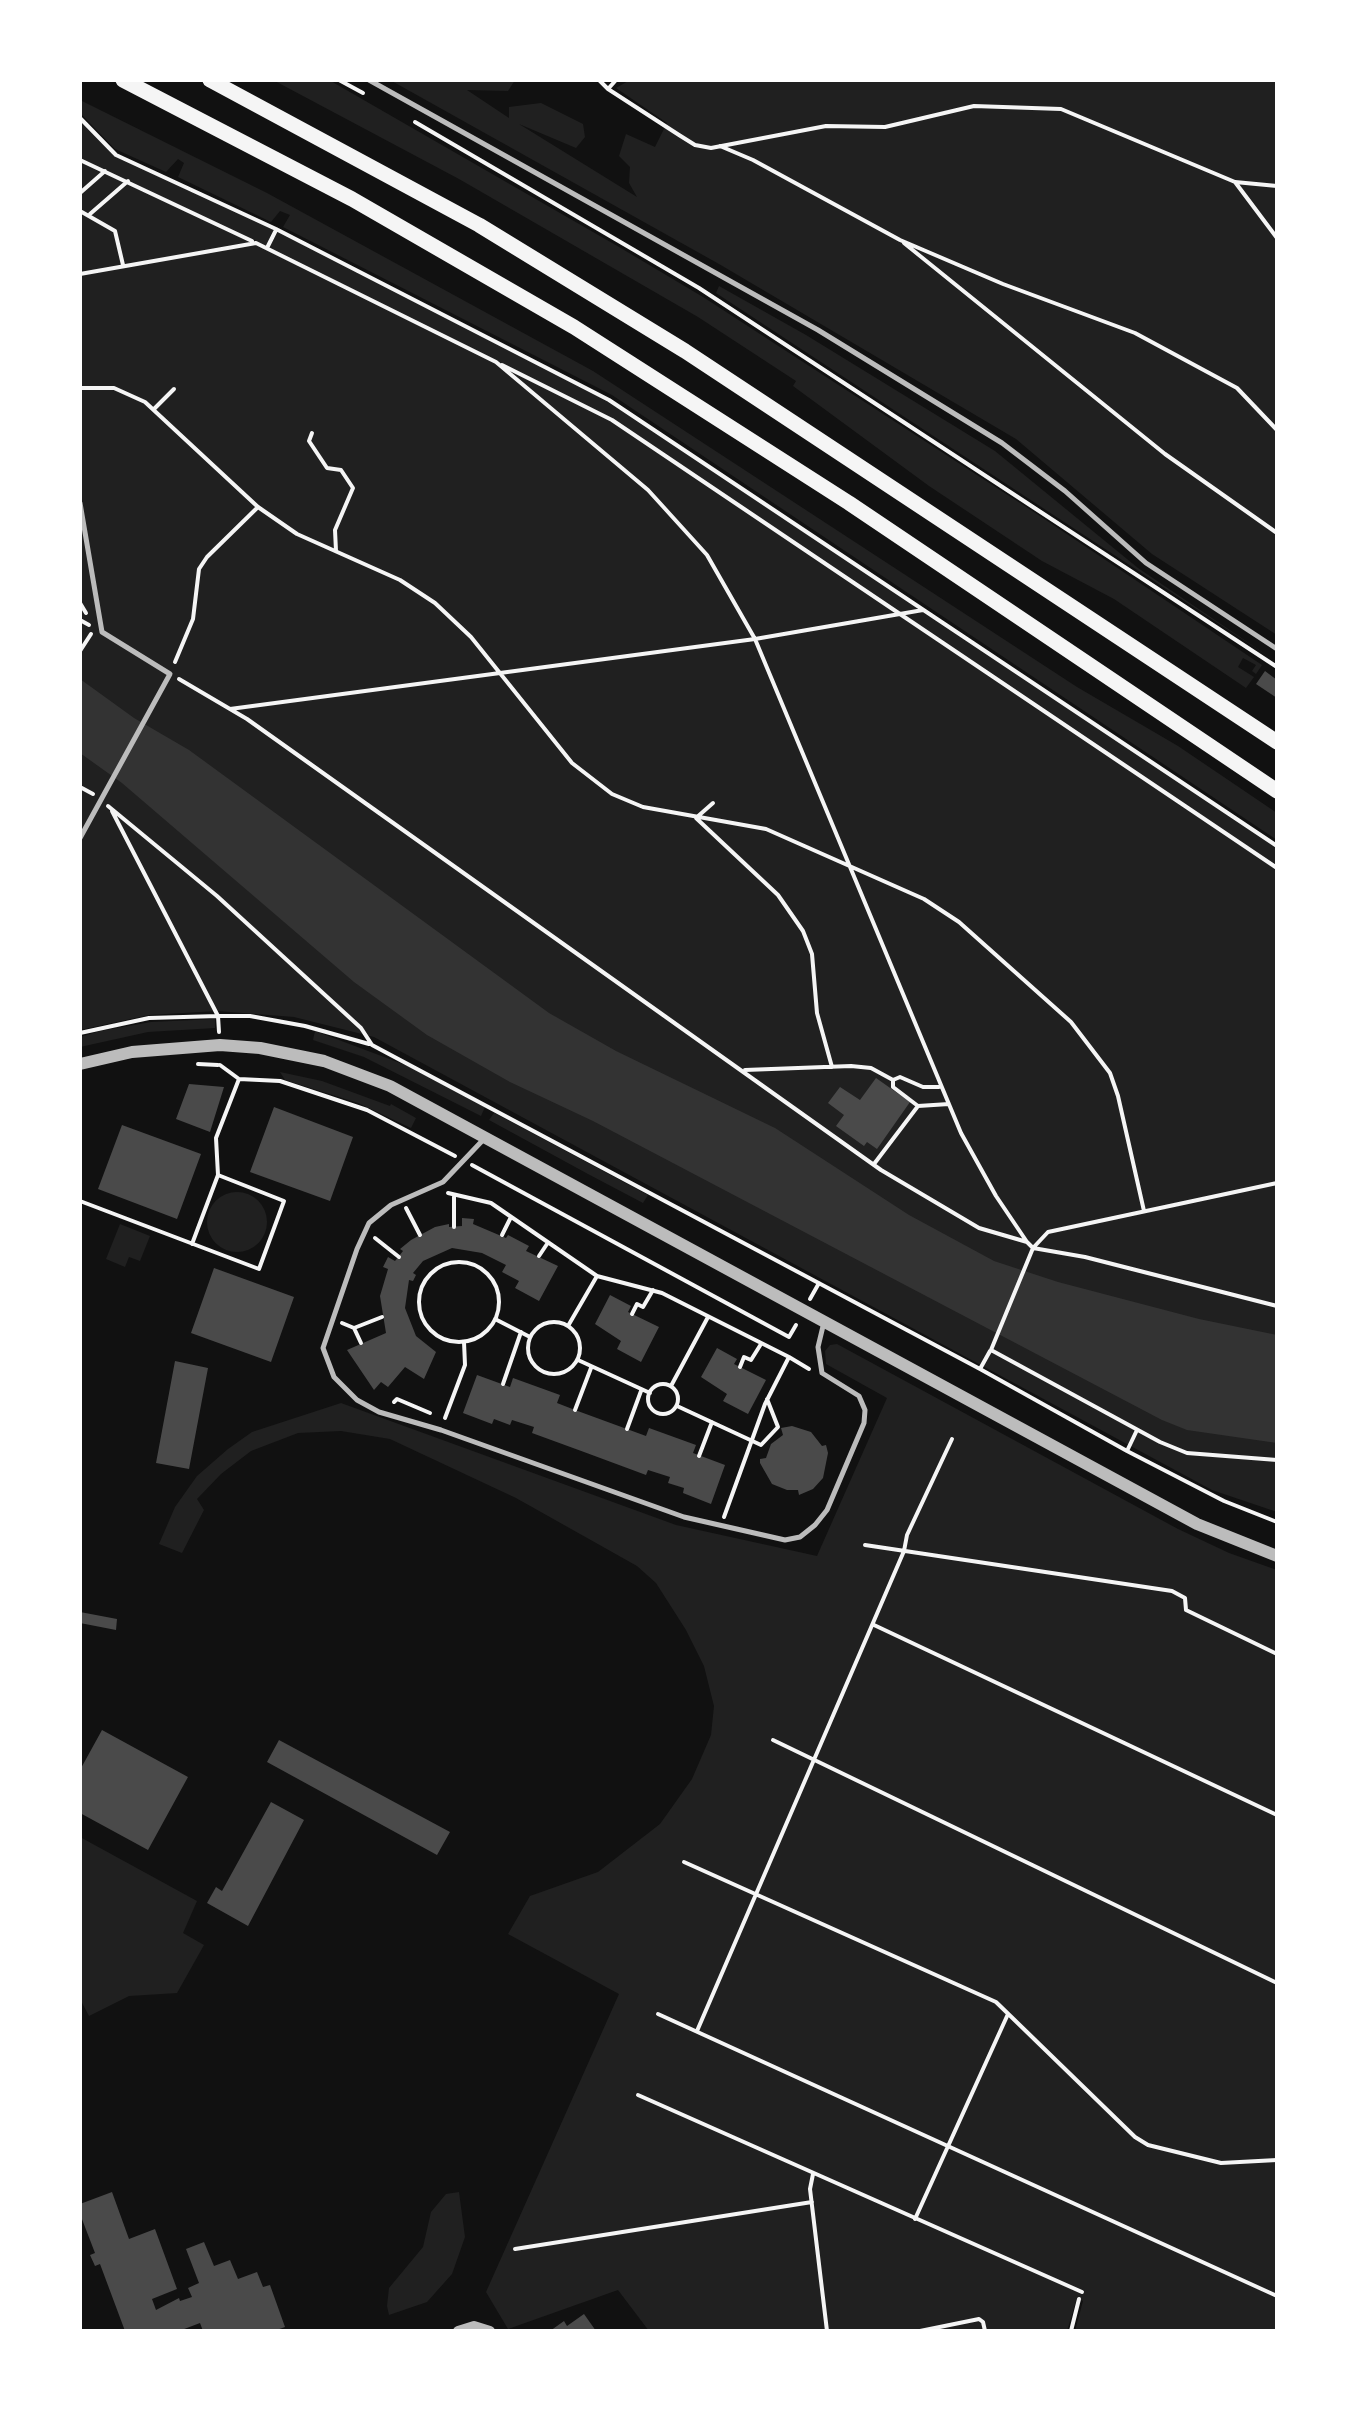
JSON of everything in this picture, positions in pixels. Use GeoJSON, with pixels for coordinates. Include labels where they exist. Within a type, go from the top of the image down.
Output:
{"type":"FeatureCollection","features":[{"type":"Feature","properties":{"kind":"main road"},"geometry":{"type":"LineString","coordinates":[[123,80],[352,198],[532,302],[834,493],[1277,790]]}},
{"type":"Feature","properties":{"kind":"main road"},"geometry":{"type":"LineString","coordinates":[[210,80],[479,225],[652,331],[1277,742]]}},
{"type":"Feature","properties":{"kind":"street"},"geometry":{"type":"LineString","coordinates":[[80,1064],[179,1046],[220,1045],[324,1061],[390,1086],[1197,1524],[1277,1556]]}},
{"type":"Feature","properties":{"kind":"street"},"geometry":{"type":"LineString","coordinates":[[458,2331],[486,2328]]}},
{"type":"Feature","properties":{"kind":"lane"},"geometry":{"type":"LineString","coordinates":[[370,80],[818,330],[1002,443],[1065,491],[1146,562],[1277,649]]}},
{"type":"Feature","properties":{"kind":"lane"},"geometry":{"type":"LineString","coordinates":[[80,503],[102,632],[170,674],[80,838]]}},
{"type":"Feature","properties":{"kind":"lane"},"geometry":{"type":"LineString","coordinates":[[485,1138],[443,1182],[390,1205],[369,1223],[357,1249],[324,1348],[334,1377],[357,1400],[379,1412],[441,1430],[684,1517],[786,1540],[800,1537],[816,1526],[861,1434],[865,1410],[859,1396],[825,1376],[821,1369],[818,1346],[824,1320]]}},
{"type":"Feature","properties":{"kind":"path"},"geometry":{"type":"LineString","coordinates":[[599,80],[608,90],[695,144],[720,146],[826,126],[886,127],[974,106],[1061,109],[1235,182],[1277,186]]}},
{"type":"Feature","properties":{"kind":"path"},"geometry":{"type":"LineString","coordinates":[[608,90],[616,80]]}},
{"type":"Feature","properties":{"kind":"path"},"geometry":{"type":"LineString","coordinates":[[80,118],[116,155],[276,229],[610,400],[1277,846]]}},
{"type":"Feature","properties":{"kind":"path"},"geometry":{"type":"LineString","coordinates":[[416,122],[699,288],[1277,668]]}},
{"type":"Feature","properties":{"kind":"path"},"geometry":{"type":"LineString","coordinates":[[720,146],[900,240],[1135,333],[1237,388],[1277,430]]}},
{"type":"Feature","properties":{"kind":"path"},"geometry":{"type":"LineString","coordinates":[[80,160],[267,248],[612,420],[1277,868]]}},
{"type":"Feature","properties":{"kind":"path"},"geometry":{"type":"LineString","coordinates":[[80,193],[105,171]]}},
{"type":"Feature","properties":{"kind":"path"},"geometry":{"type":"LineString","coordinates":[[88,215],[128,182]]}},
{"type":"Feature","properties":{"kind":"path"},"geometry":{"type":"LineString","coordinates":[[1235,182],[1277,238]]}},
{"type":"Feature","properties":{"kind":"path"},"geometry":{"type":"LineString","coordinates":[[80,211],[115,231],[123,265]]}},
{"type":"Feature","properties":{"kind":"path"},"geometry":{"type":"LineString","coordinates":[[267,248],[276,229]]}},
{"type":"Feature","properties":{"kind":"path"},"geometry":{"type":"LineString","coordinates":[[900,240],[1165,454],[1277,533]]}},
{"type":"Feature","properties":{"kind":"path"},"geometry":{"type":"LineString","coordinates":[[80,274],[256,243]]}},
{"type":"Feature","properties":{"kind":"path"},"geometry":{"type":"LineString","coordinates":[[496,362],[648,490],[684,526],[731,593],[755,639],[941,1087],[996,1196],[1026,1242],[1032,1248],[1277,1306]]}},
{"type":"Feature","properties":{"kind":"path"},"geometry":{"type":"LineString","coordinates":[[80,388],[114,388],[130,393],[154,410],[258,507],[297,534],[400,580],[435,603],[470,636],[572,763],[612,794],[643,807],[738,823],[780,835],[924,899],[959,922],[1071,1022],[1110,1073],[1144,1211]]}},
{"type":"Feature","properties":{"kind":"path"},"geometry":{"type":"LineString","coordinates":[[154,410],[174,389]]}},
{"type":"Feature","properties":{"kind":"path"},"geometry":{"type":"LineString","coordinates":[[312,433],[309,440],[327,468],[341,470],[353,488],[335,530],[336,551]]}},
{"type":"Feature","properties":{"kind":"path"},"geometry":{"type":"LineString","coordinates":[[258,507],[206,557],[200,569],[193,619],[170,674],[230,708],[874,1164],[979,1228],[1026,1242]]}},
{"type":"Feature","properties":{"kind":"path"},"geometry":{"type":"LineString","coordinates":[[230,708],[755,639],[926,610]]}},
{"type":"Feature","properties":{"kind":"path"},"geometry":{"type":"LineString","coordinates":[[88,657],[80,651],[95,628]]}},
{"type":"Feature","properties":{"kind":"path"},"geometry":{"type":"LineString","coordinates":[[696,818],[714,802]]}},
{"type":"Feature","properties":{"kind":"path"},"geometry":{"type":"LineString","coordinates":[[218,1016],[110,807],[216,896],[361,1028],[372,1044]]}},
{"type":"Feature","properties":{"kind":"path"},"geometry":{"type":"LineString","coordinates":[[696,818],[778,895],[803,931],[812,954],[818,1014],[832,1067]]}},
{"type":"Feature","properties":{"kind":"path"},"geometry":{"type":"LineString","coordinates":[[776,823],[780,835]]}},
{"type":"Feature","properties":{"kind":"path"},"geometry":{"type":"LineString","coordinates":[[80,1034],[149,1018],[250,1016],[372,1044],[980,1368],[1127,1451],[1224,1501],[1277,1522]]}},
{"type":"Feature","properties":{"kind":"path"},"geometry":{"type":"LineString","coordinates":[[220,1066],[239,1079],[280,1081],[367,1110],[789,1337],[819,1283]]}},
{"type":"Feature","properties":{"kind":"path"},"geometry":{"type":"LineString","coordinates":[[745,1070],[870,1068],[893,1080],[941,1087]]}},
{"type":"Feature","properties":{"kind":"path"},"geometry":{"type":"LineString","coordinates":[[192,1244],[218,1175],[216,1138],[239,1079]]}},
{"type":"Feature","properties":{"kind":"path"},"geometry":{"type":"LineString","coordinates":[[893,1080],[893,1087],[918,1106],[949,1104]]}},
{"type":"Feature","properties":{"kind":"path"},"geometry":{"type":"LineString","coordinates":[[874,1164],[918,1106]]}},
{"type":"Feature","properties":{"kind":"path"},"geometry":{"type":"LineString","coordinates":[[80,1201],[259,1269],[284,1201],[218,1175]]}},
{"type":"Feature","properties":{"kind":"path"},"geometry":{"type":"LineString","coordinates":[[980,1368],[1032,1248],[1048,1232],[1277,1183]]}},
{"type":"Feature","properties":{"kind":"path"},"geometry":{"type":"LineString","coordinates":[[443,1194],[453,1192],[454,1226]]}},
{"type":"Feature","properties":{"kind":"path"},"geometry":{"type":"LineString","coordinates":[[454,1196],[474,1197],[512,1215],[596,1276],[653,1290],[816,1372],[821,1369]]}},
{"type":"Feature","properties":{"kind":"path"},"geometry":{"type":"LineString","coordinates":[[392,1215],[408,1205],[420,1235]]}},
{"type":"Feature","properties":{"kind":"path"},"geometry":{"type":"LineString","coordinates":[[502,1235],[512,1215]]}},
{"type":"Feature","properties":{"kind":"path"},"geometry":{"type":"LineString","coordinates":[[368,1247],[378,1227]]}},
{"type":"Feature","properties":{"kind":"path"},"geometry":{"type":"LineString","coordinates":[[373,1236],[398,1256]]}},
{"type":"Feature","properties":{"kind":"path"},"geometry":{"type":"LineString","coordinates":[[539,1256],[548,1242]]}},
{"type":"Feature","properties":{"kind":"path"},"geometry":{"type":"LineString","coordinates":[[463,1262],[488,1274],[498,1292],[496,1319],[478,1337],[464,1342],[445,1340],[421,1316],[424,1283],[436,1269],[463,1262]]}},
{"type":"Feature","properties":{"kind":"path"},"geometry":{"type":"LineString","coordinates":[[568,1326],[596,1276]]}},
{"type":"Feature","properties":{"kind":"path"},"geometry":{"type":"LineString","coordinates":[[632,1314],[637,1304],[644,1307],[653,1290]]}},
{"type":"Feature","properties":{"kind":"path"},"geometry":{"type":"LineString","coordinates":[[354,1328],[382,1317]]}},
{"type":"Feature","properties":{"kind":"path"},"geometry":{"type":"LineString","coordinates":[[670,1386],[708,1317]]}},
{"type":"Feature","properties":{"kind":"path"},"geometry":{"type":"LineString","coordinates":[[496,1319],[530,1337]]}},
{"type":"Feature","properties":{"kind":"path"},"geometry":{"type":"LineString","coordinates":[[338,1333],[342,1323],[354,1328],[361,1344]]}},
{"type":"Feature","properties":{"kind":"path"},"geometry":{"type":"LineString","coordinates":[[544,1324],[568,1326],[581,1343],[578,1360],[571,1370],[560,1375],[548,1374],[530,1360],[530,1337],[544,1324]]}},
{"type":"Feature","properties":{"kind":"path"},"geometry":{"type":"LineString","coordinates":[[502,1384],[521,1332]]}},
{"type":"Feature","properties":{"kind":"path"},"geometry":{"type":"LineString","coordinates":[[441,1430],[465,1366],[464,1342]]}},
{"type":"Feature","properties":{"kind":"path"},"geometry":{"type":"LineString","coordinates":[[740,1367],[744,1357],[752,1360],[761,1344]]}},
{"type":"Feature","properties":{"kind":"path"},"geometry":{"type":"LineString","coordinates":[[990,1350],[1137,1430],[1187,1452],[1277,1460]]}},
{"type":"Feature","properties":{"kind":"path"},"geometry":{"type":"LineString","coordinates":[[721,1526],[767,1400],[789,1357]]}},
{"type":"Feature","properties":{"kind":"path"},"geometry":{"type":"LineString","coordinates":[[578,1360],[650,1393]]}},
{"type":"Feature","properties":{"kind":"path"},"geometry":{"type":"LineString","coordinates":[[575,1410],[592,1366]]}},
{"type":"Feature","properties":{"kind":"path"},"geometry":{"type":"LineString","coordinates":[[658,1386],[670,1386],[678,1396],[677,1406],[666,1414],[654,1411],[650,1393],[658,1386]]}},
{"type":"Feature","properties":{"kind":"path"},"geometry":{"type":"LineString","coordinates":[[628,1429],[642,1389]]}},
{"type":"Feature","properties":{"kind":"path"},"geometry":{"type":"LineString","coordinates":[[392,1403],[397,1399],[444,1421]]}},
{"type":"Feature","properties":{"kind":"path"},"geometry":{"type":"LineString","coordinates":[[677,1406],[761,1445],[778,1427],[767,1400]]}},
{"type":"Feature","properties":{"kind":"path"},"geometry":{"type":"LineString","coordinates":[[699,1456],[712,1422]]}},
{"type":"Feature","properties":{"kind":"path"},"geometry":{"type":"LineString","coordinates":[[1127,1451],[1137,1430]]}},
{"type":"Feature","properties":{"kind":"path"},"geometry":{"type":"LineString","coordinates":[[698,2031],[904,1551],[907,1535],[952,1439]]}},
{"type":"Feature","properties":{"kind":"path"},"geometry":{"type":"LineString","coordinates":[[865,1545],[1172,1591],[1185,1598],[1186,1610],[1277,1654]]}},
{"type":"Feature","properties":{"kind":"path"},"geometry":{"type":"LineString","coordinates":[[872,1624],[1277,1815]]}},
{"type":"Feature","properties":{"kind":"path"},"geometry":{"type":"LineString","coordinates":[[773,1740],[1277,1983]]}},
{"type":"Feature","properties":{"kind":"path"},"geometry":{"type":"LineString","coordinates":[[684,1862],[996,2002],[1148,2145],[1221,2162],[1277,2160]]}},
{"type":"Feature","properties":{"kind":"path"},"geometry":{"type":"LineString","coordinates":[[915,2219],[1009,2012]]}},
{"type":"Feature","properties":{"kind":"path"},"geometry":{"type":"LineString","coordinates":[[658,2014],[1277,2296]]}},
{"type":"Feature","properties":{"kind":"path"},"geometry":{"type":"LineString","coordinates":[[638,2095],[1082,2292]]}},
{"type":"Feature","properties":{"kind":"path"},"geometry":{"type":"LineString","coordinates":[[812,2174],[827,2331]]}},
{"type":"Feature","properties":{"kind":"path"},"geometry":{"type":"LineString","coordinates":[[515,2249],[812,2202]]}},
{"type":"Feature","properties":{"kind":"path"},"geometry":{"type":"LineString","coordinates":[[1070,2331],[1079,2299]]}},
{"type":"Feature","properties":{"kind":"path"},"geometry":{"type":"LineString","coordinates":[[920,2331],[979,2320],[984,2322],[985,2331]]}},
{"type":"Feature","properties":{"kind":"shaded area"},"geometry":{"type":"Polygon","coordinates":[[[273,80],[329,80],[619,247],[703,297],[1037,514],[1262,665],[1256,674],[1252,671],[1256,665],[1243,658],[1238,667],[1254,677],[1246,688],[1114,599],[1042,561],[929,486],[793,386],[796,381],[698,317],[459,179],[273,80]]]}},
{"type":"Feature","properties":{"kind":"shaded area"},"geometry":{"type":"Polygon","coordinates":[[[390,80],[515,80],[508,91],[467,90],[509,118],[509,107],[541,103],[583,124],[585,137],[576,148],[519,124],[637,197],[629,183],[630,167],[619,156],[626,134],[655,147],[667,123],[616,88],[630,80],[1277,80],[1277,635],[1152,554],[1016,439],[719,264],[390,80]]]}},
{"type":"Feature","properties":{"kind":"shaded area"},"geometry":{"type":"Polygon","coordinates":[[[80,100],[267,193],[593,371],[1277,813],[1277,840],[612,395],[283,227],[290,215],[280,211],[271,222],[178,177],[184,163],[178,159],[166,172],[115,149],[80,113],[80,100]]]}},
{"type":"Feature","properties":{"kind":"shaded area"},"geometry":{"type":"Polygon","coordinates":[[[80,118],[116,155],[276,229],[610,400],[1277,846],[1277,1512],[1212,1490],[374,1037],[294,1017],[217,1011],[149,1015],[80,1030],[80,118]]]}},
{"type":"Feature","properties":{"kind":"shaded area"},"geometry":{"type":"Polygon","coordinates":[[[719,286],[995,451],[1138,568],[1277,662],[716,293],[719,286]]]}},
{"type":"Feature","properties":{"kind":"shaded area"},"geometry":{"type":"Polygon","coordinates":[[[80,679],[134,718],[189,750],[549,1013],[616,1051],[775,1128],[909,1215],[994,1261],[1058,1282],[1277,1335],[1277,1443],[1187,1430],[1162,1420],[593,1121],[510,1082],[427,1035],[354,982],[122,783],[80,753],[80,679]]]}},
{"type":"Feature","properties":{"kind":"shaded area"},"geometry":{"type":"Polygon","coordinates":[[[215,1019],[215,1028],[148,1032],[80,1047],[80,1037],[100,1031],[151,1022],[215,1019]]]}},
{"type":"Feature","properties":{"kind":"shaded area"},"geometry":{"type":"Polygon","coordinates":[[[315,1031],[408,1066],[485,1107],[481,1116],[364,1057],[313,1040],[315,1031]]]}},
{"type":"Feature","properties":{"kind":"shaded area"},"geometry":{"type":"Polygon","coordinates":[[[280,1072],[391,1104],[416,1118],[411,1128],[358,1103],[285,1080],[280,1072]]]}},
{"type":"Feature","properties":{"kind":"shaded area"},"geometry":{"type":"Polygon","coordinates":[[[494,1113],[648,1195],[643,1203],[588,1174],[489,1120],[494,1113]]]}},
{"type":"Feature","properties":{"kind":"shaded area"},"geometry":{"type":"Polygon","coordinates":[[[237,1192],[258,1201],[267,1222],[258,1243],[237,1252],[216,1243],[207,1222],[216,1201],[237,1192]]]}},
{"type":"Feature","properties":{"kind":"shaded area"},"geometry":{"type":"Polygon","coordinates":[[[120,1224],[150,1236],[140,1261],[129,1257],[125,1267],[106,1259],[120,1224]]]}},
{"type":"Feature","properties":{"kind":"shaded area"},"geometry":{"type":"Polygon","coordinates":[[[837,1344],[1178,1529],[1277,1570],[1277,2331],[1075,2331],[1083,2301],[1077,2298],[1067,2331],[649,2331],[618,2290],[508,2329],[486,2292],[619,1994],[508,1934],[530,1896],[598,1872],[660,1824],[692,1779],[711,1735],[714,1706],[704,1666],[656,1583],[637,1566],[516,1498],[390,1439],[341,1431],[298,1433],[251,1451],[197,1499],[204,1510],[182,1553],[159,1544],[175,1507],[197,1476],[228,1449],[252,1432],[341,1403],[676,1525],[817,1556],[887,1398],[826,1364],[825,1351],[837,1344]]]}},
{"type":"Feature","properties":{"kind":"shaded area"},"geometry":{"type":"Polygon","coordinates":[[[80,1837],[197,1901],[183,1933],[204,1945],[177,1993],[129,1996],[89,2016],[80,1999],[80,1837]]]}},
{"type":"Feature","properties":{"kind":"shaded area"},"geometry":{"type":"Polygon","coordinates":[[[459,2192],[465,2237],[452,2274],[427,2302],[389,2315],[389,2288],[423,2247],[431,2212],[446,2194],[459,2192]]]}},
{"type":"Feature","properties":{"kind":"building"},"geometry":{"type":"Polygon","coordinates":[[[1265,671],[1277,680],[1277,698],[1256,684],[1265,671]]]}},
{"type":"Feature","properties":{"kind":"building"},"geometry":{"type":"Polygon","coordinates":[[[876,1078],[910,1102],[877,1149],[867,1142],[864,1146],[836,1126],[844,1115],[828,1103],[840,1087],[860,1100],[876,1078]]]}},
{"type":"Feature","properties":{"kind":"building"},"geometry":{"type":"Polygon","coordinates":[[[189,1084],[224,1087],[210,1132],[176,1119],[189,1084]]]}},
{"type":"Feature","properties":{"kind":"building"},"geometry":{"type":"Polygon","coordinates":[[[274,1107],[353,1137],[330,1201],[250,1172],[274,1107]]]}},
{"type":"Feature","properties":{"kind":"building"},"geometry":{"type":"Polygon","coordinates":[[[122,1125],[201,1154],[177,1219],[98,1189],[122,1125]]]}},
{"type":"Feature","properties":{"kind":"building"},"geometry":{"type":"Polygon","coordinates":[[[462,1218],[474,1219],[473,1224],[506,1238],[508,1235],[529,1246],[526,1251],[558,1266],[539,1301],[515,1288],[519,1281],[502,1272],[506,1265],[482,1253],[452,1248],[423,1261],[413,1273],[413,1281],[409,1280],[405,1308],[416,1336],[436,1352],[424,1379],[405,1367],[388,1387],[381,1382],[374,1390],[347,1350],[386,1333],[380,1296],[388,1257],[395,1261],[403,1251],[400,1249],[435,1227],[462,1226],[462,1218]]]}},
{"type":"Feature","properties":{"kind":"building"},"geometry":{"type":"Polygon","coordinates":[[[214,1268],[294,1297],[271,1362],[191,1333],[214,1268]]]}},
{"type":"Feature","properties":{"kind":"building"},"geometry":{"type":"Polygon","coordinates":[[[610,1295],[631,1306],[628,1312],[659,1327],[641,1362],[617,1349],[621,1341],[595,1324],[610,1295]]]}},
{"type":"Feature","properties":{"kind":"building"},"geometry":{"type":"Polygon","coordinates":[[[717,1348],[737,1359],[734,1364],[766,1380],[748,1414],[723,1401],[727,1394],[701,1377],[717,1348]]]}},
{"type":"Feature","properties":{"kind":"building"},"geometry":{"type":"Polygon","coordinates":[[[175,1361],[208,1368],[189,1469],[156,1463],[175,1361]]]}},
{"type":"Feature","properties":{"kind":"building"},"geometry":{"type":"Polygon","coordinates":[[[477,1375],[510,1387],[513,1378],[560,1395],[557,1403],[646,1436],[649,1428],[696,1445],[693,1453],[725,1465],[711,1504],[683,1493],[684,1488],[668,1483],[670,1477],[648,1470],[646,1475],[532,1433],[534,1427],[512,1420],[510,1425],[494,1419],[492,1424],[463,1413],[477,1375]]]}},
{"type":"Feature","properties":{"kind":"building"},"geometry":{"type":"Polygon","coordinates":[[[792,1426],[811,1432],[822,1446],[826,1445],[828,1453],[823,1478],[813,1489],[799,1495],[798,1490],[772,1484],[760,1463],[771,1444],[783,1435],[781,1428],[792,1426]]]}},
{"type":"Feature","properties":{"kind":"building"},"geometry":{"type":"Polygon","coordinates":[[[80,1612],[117,1619],[116,1630],[80,1623],[80,1612]]]}},
{"type":"Feature","properties":{"kind":"building"},"geometry":{"type":"Polygon","coordinates":[[[102,1730],[188,1777],[148,1850],[80,1813],[80,1770],[102,1730]]]}},
{"type":"Feature","properties":{"kind":"building"},"geometry":{"type":"Polygon","coordinates":[[[279,1740],[450,1832],[437,1855],[267,1762],[279,1740]]]}},
{"type":"Feature","properties":{"kind":"building"},"geometry":{"type":"Polygon","coordinates":[[[271,1802],[304,1820],[248,1926],[207,1903],[216,1887],[222,1891],[271,1802]]]}},
{"type":"Feature","properties":{"kind":"building"},"geometry":{"type":"Polygon","coordinates":[[[112,2192],[129,2239],[155,2229],[177,2289],[152,2299],[156,2310],[179,2298],[180,2301],[192,2297],[188,2288],[199,2283],[186,2249],[204,2242],[214,2266],[230,2260],[238,2279],[257,2272],[263,2287],[270,2285],[285,2327],[274,2331],[203,2331],[200,2323],[179,2331],[125,2331],[100,2264],[95,2266],[90,2255],[95,2253],[80,2214],[80,2204],[112,2192]]]}},
{"type":"Feature","properties":{"kind":"building"},"geometry":{"type":"Polygon","coordinates":[[[584,2314],[596,2331],[550,2331],[564,2321],[567,2326],[584,2314]]]}}]}
